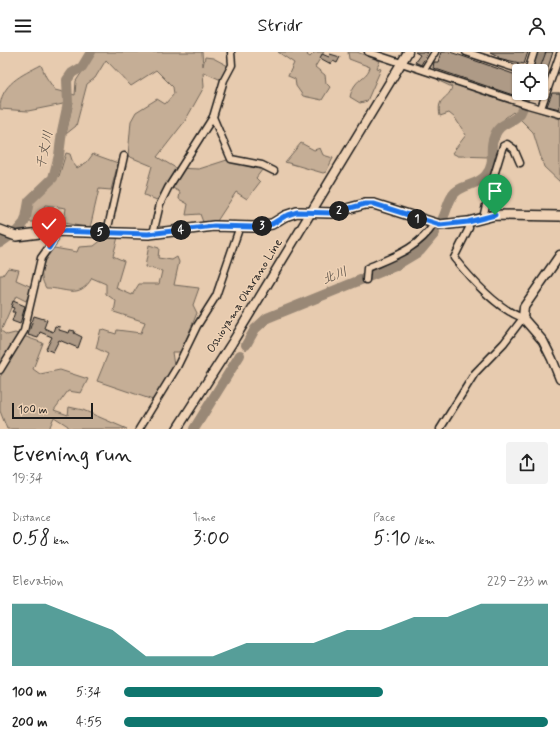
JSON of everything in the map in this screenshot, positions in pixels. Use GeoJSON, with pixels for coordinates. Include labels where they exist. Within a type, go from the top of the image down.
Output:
{"type":"FeatureCollection","features":[{"type":"Feature","properties":{"kind":"main road","name":"Oshioyama Oharano Line"},"geometry":{"type":"LineString","coordinates":[[177,429],[408,52]]}},
{"type":"Feature","properties":{"kind":"main road"},"geometry":{"type":"LineString","coordinates":[[3,231],[16,236],[56,231],[153,234],[214,226],[254,227],[272,224],[285,216],[297,212],[332,213],[365,204],[374,204],[434,224],[448,225],[468,222],[495,215],[560,216]]}},
{"type":"Feature","properties":{"kind":"main road"},"geometry":{"type":"LineString","coordinates":[[560,255],[524,307],[522,318],[542,341],[552,359],[556,373],[560,379]]}},
{"type":"Feature","properties":{"kind":"street"},"geometry":{"type":"LineString","coordinates":[[153,234],[160,204],[168,188],[213,117],[224,80],[232,65],[231,52]]}},
{"type":"Feature","properties":{"kind":"street"},"geometry":{"type":"LineString","coordinates":[[368,52],[376,53],[401,64],[560,114]]}},
{"type":"Feature","properties":{"kind":"street"},"geometry":{"type":"LineString","coordinates":[[424,70],[435,52]]}},
{"type":"Feature","properties":{"kind":"street"},"geometry":{"type":"LineString","coordinates":[[466,52],[512,67]]}},
{"type":"Feature","properties":{"kind":"street"},"geometry":{"type":"LineString","coordinates":[[530,64],[534,52]]}},
{"type":"Feature","properties":{"kind":"street"},"geometry":{"type":"LineString","coordinates":[[541,108],[560,54]]}},
{"type":"Feature","properties":{"kind":"street"},"geometry":{"type":"LineString","coordinates":[[213,117],[231,159],[262,165],[274,171]]}},
{"type":"Feature","properties":{"kind":"street"},"geometry":{"type":"LineString","coordinates":[[483,218],[503,146],[508,144],[514,149],[520,163]]}},
{"type":"Feature","properties":{"kind":"street"},"geometry":{"type":"LineString","coordinates":[[107,232],[124,156]]}},
{"type":"Feature","properties":{"kind":"street"},"geometry":{"type":"LineString","coordinates":[[440,429],[475,373],[504,343],[522,318],[512,314],[472,280],[454,258],[469,228],[468,222]]}},
{"type":"Feature","properties":{"kind":"street"},"geometry":{"type":"LineString","coordinates":[[366,280],[367,268],[412,248],[429,232],[434,224]]}},
{"type":"Feature","properties":{"kind":"street"},"geometry":{"type":"LineString","coordinates":[[139,429],[177,367],[197,326],[216,296],[240,226]]}},
{"type":"Feature","properties":{"kind":"street"},"geometry":{"type":"LineString","coordinates":[[0,370],[24,331],[41,258],[54,240],[56,231]]}},
{"type":"Feature","properties":{"kind":"shaded area"},"geometry":{"type":"Polygon","coordinates":[[[95,52],[202,52],[203,66],[205,57],[213,58],[228,66],[224,77],[219,79],[203,72],[204,87],[185,121],[157,157],[176,168],[199,169],[227,160],[262,170],[256,178],[260,182],[247,199],[236,192],[217,221],[203,222],[200,214],[186,215],[188,204],[179,199],[180,192],[167,185],[157,200],[144,195],[152,166],[128,156],[131,121],[136,112],[157,99],[165,104],[174,94],[173,87],[156,70],[131,86],[106,60],[95,78],[87,84],[76,126],[66,134],[73,102],[28,111],[0,109],[1,100],[4,93],[13,81],[41,65],[46,77],[55,90],[75,95],[76,81],[95,52]]]}},
{"type":"Feature","properties":{"kind":"shaded area"},"geometry":{"type":"Polygon","coordinates":[[[278,52],[309,52],[307,55],[310,57],[315,52],[324,52],[315,67],[325,75],[326,83],[330,87],[322,100],[303,96],[296,86],[295,79],[288,76],[294,63],[278,52]]]}},
{"type":"Feature","properties":{"kind":"shaded area"},"geometry":{"type":"Polygon","coordinates":[[[348,52],[357,52],[380,61],[377,68],[381,69],[367,101],[360,103],[350,97],[354,86],[366,74],[370,67],[349,59],[348,52]]]}},
{"type":"Feature","properties":{"kind":"shaded area"},"geometry":{"type":"Polygon","coordinates":[[[434,76],[560,119],[560,182],[544,167],[533,132],[513,112],[505,118],[498,140],[488,157],[458,156],[452,153],[466,135],[455,118],[449,113],[440,116],[439,110],[441,102],[448,95],[452,87],[439,81],[434,76]]]}},
{"type":"Feature","properties":{"kind":"shaded area"},"geometry":{"type":"Polygon","coordinates":[[[301,143],[314,150],[320,148],[323,155],[333,158],[326,172],[323,173],[285,162],[301,143]]]}},
{"type":"Feature","properties":{"kind":"shaded area"},"geometry":{"type":"Polygon","coordinates":[[[66,153],[70,154],[73,163],[77,168],[87,162],[93,154],[118,163],[111,190],[99,189],[90,228],[64,223],[66,208],[45,205],[37,222],[29,222],[32,204],[59,176],[66,153]]]}},
{"type":"Feature","properties":{"kind":"shaded area"},"geometry":{"type":"Polygon","coordinates":[[[107,236],[118,237],[113,256],[124,261],[116,288],[132,295],[139,284],[159,284],[162,271],[145,267],[149,245],[159,248],[158,258],[172,260],[177,257],[179,262],[174,285],[199,288],[193,305],[197,313],[181,352],[172,352],[174,366],[153,400],[97,381],[108,354],[96,348],[101,329],[116,334],[117,330],[141,333],[145,322],[114,312],[116,301],[106,294],[106,284],[92,278],[87,285],[77,291],[46,288],[43,282],[42,267],[54,248],[77,252],[79,247],[94,246],[107,236]]]}},
{"type":"Feature","properties":{"kind":"shaded area"},"geometry":{"type":"Polygon","coordinates":[[[8,268],[19,270],[16,280],[32,287],[26,301],[16,296],[1,331],[7,335],[15,333],[43,343],[33,369],[40,374],[60,370],[88,379],[81,393],[68,391],[54,410],[68,415],[69,407],[83,410],[127,429],[68,429],[68,426],[54,417],[49,429],[7,429],[0,411],[0,377],[2,374],[0,370],[0,275],[3,275],[8,268]]]}},
{"type":"Feature","properties":{"kind":"building"},"geometry":{"type":"Polygon","coordinates":[[[415,52],[428,52],[421,65],[415,62],[420,55],[415,52]]]}},
{"type":"Feature","properties":{"kind":"building"},"geometry":{"type":"Polygon","coordinates":[[[441,52],[450,52],[512,74],[512,95],[433,68],[434,62],[438,62],[441,52]]]}},
{"type":"Feature","properties":{"kind":"building"},"geometry":{"type":"Polygon","coordinates":[[[490,52],[528,52],[524,64],[498,58],[498,56],[490,52]]]}},
{"type":"Feature","properties":{"kind":"building"},"geometry":{"type":"Polygon","coordinates":[[[546,52],[553,52],[548,67],[548,64],[542,64],[546,52]]]}},
{"type":"Feature","properties":{"kind":"building"},"geometry":{"type":"Polygon","coordinates":[[[322,54],[329,57],[330,54],[340,57],[337,63],[333,61],[331,64],[320,58],[322,54]]]}},
{"type":"Feature","properties":{"kind":"building"},"geometry":{"type":"Polygon","coordinates":[[[552,93],[560,93],[560,109],[547,106],[552,93]]]}},
{"type":"Feature","properties":{"kind":"building"},"geometry":{"type":"Polygon","coordinates":[[[13,301],[25,306],[20,324],[12,321],[15,312],[12,312],[14,308],[11,307],[13,301]]]}},
{"type":"Feature","properties":{"kind":"building"},"geometry":{"type":"Polygon","coordinates":[[[34,316],[47,320],[44,328],[53,332],[55,326],[60,327],[59,330],[69,333],[70,330],[75,331],[74,333],[82,337],[78,348],[59,340],[53,352],[46,349],[52,337],[40,332],[38,338],[28,335],[34,316]]]}},
{"type":"Feature","properties":{"kind":"waterway","name":"千丈川"},"geometry":{"type":"LineString","coordinates":[[0,243],[17,231],[24,223],[29,201],[53,178],[59,155],[68,103],[67,80],[72,73],[82,67],[91,52]]}},
{"type":"Feature","properties":{"kind":"waterway","name":"北川"},"geometry":{"type":"LineString","coordinates":[[536,64],[541,52]]}},
{"type":"Feature","properties":{"kind":"waterway","name":"北川"},"geometry":{"type":"LineString","coordinates":[[442,220],[454,194],[461,189],[479,181],[486,175],[491,166],[492,142],[496,132],[501,126],[515,119],[520,114],[524,100]]}},
{"type":"Feature","properties":{"kind":"waterway","name":"北川"},"geometry":{"type":"LineString","coordinates":[[246,345],[255,329],[267,318],[395,266],[420,251],[435,233]]}},
{"type":"Feature","properties":{"kind":"waterway","name":"北川"},"geometry":{"type":"LineString","coordinates":[[194,429],[240,355]]}},
{"type":"Feature","properties":{"kind":"route"},"geometry":{"type":"LineString","coordinates":[[49,248],[54,240],[56,231],[148,234],[214,226],[254,227],[272,224],[285,216],[297,212],[332,213],[365,204],[374,204],[431,224],[440,225],[468,222],[495,215]]}}]}
